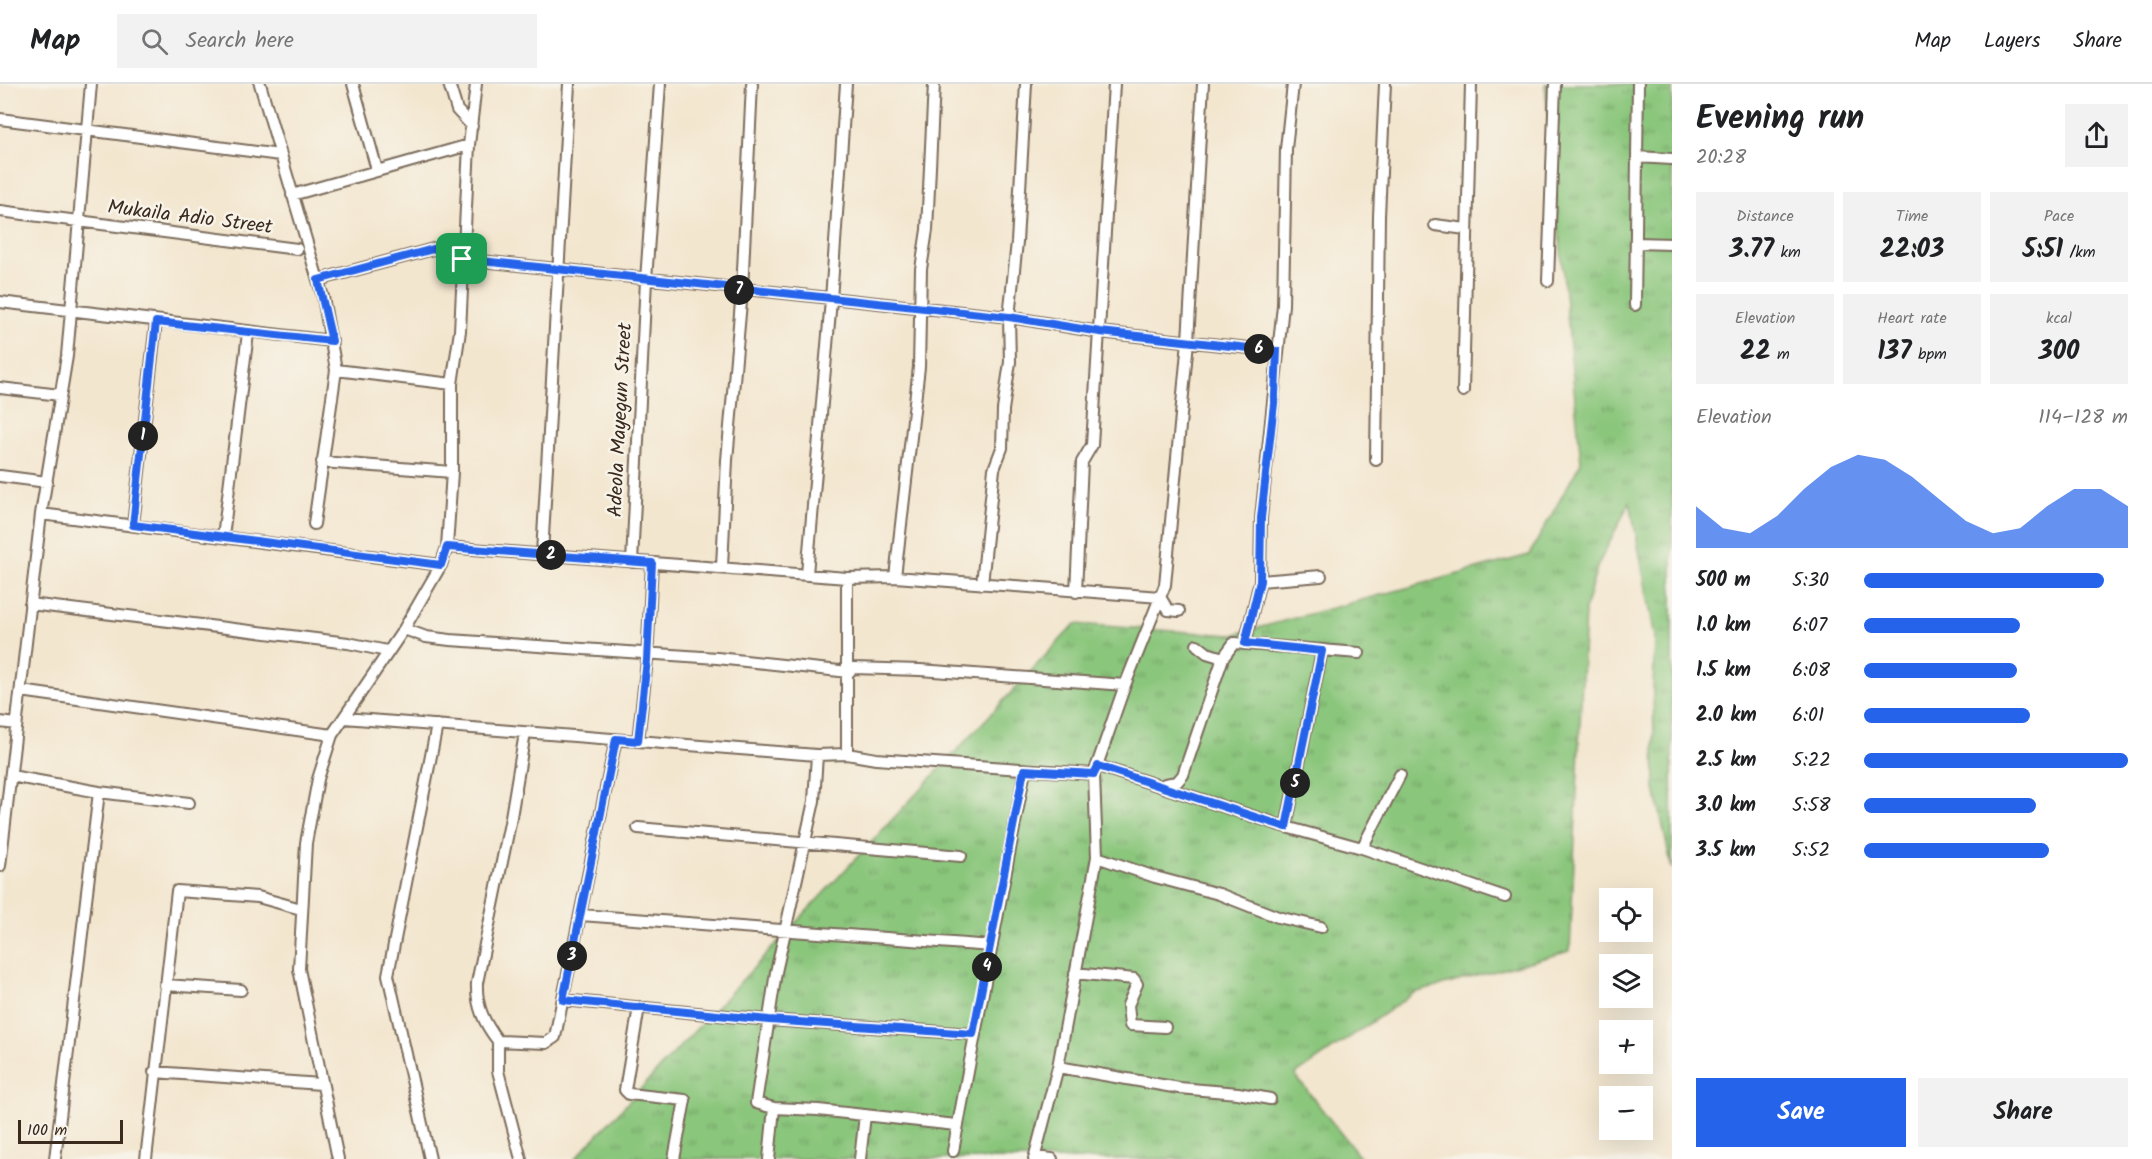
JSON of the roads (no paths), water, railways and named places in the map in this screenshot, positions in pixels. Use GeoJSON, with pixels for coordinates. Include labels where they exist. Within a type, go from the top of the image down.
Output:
{"type":"FeatureCollection","features":[{"type":"Feature","properties":{"kind":"street"},"geometry":{"type":"LineString","coordinates":[[0,866],[41,514],[71,310],[91,84]]}},
{"type":"Feature","properties":{"kind":"street"},"geometry":{"type":"LineString","coordinates":[[260,84],[318,280],[336,370],[314,524]]}},
{"type":"Feature","properties":{"kind":"street"},"geometry":{"type":"LineString","coordinates":[[353,84],[377,170]]}},
{"type":"Feature","properties":{"kind":"street"},"geometry":{"type":"LineString","coordinates":[[449,84],[457,110],[472,126]]}},
{"type":"Feature","properties":{"kind":"street"},"geometry":{"type":"LineString","coordinates":[[338,1159],[299,969],[301,909],[310,819],[318,779],[332,735],[404,629],[441,565],[447,547],[452,472],[452,384],[460,331],[469,145],[476,84]]}},
{"type":"Feature","properties":{"kind":"street"},"geometry":{"type":"LineString","coordinates":[[542,554],[569,84]]}},
{"type":"Feature","properties":{"kind":"street","name":"Adeola Mayegun Street"},"geometry":{"type":"LineString","coordinates":[[632,562],[646,280],[660,84]]}},
{"type":"Feature","properties":{"kind":"street"},"geometry":{"type":"LineString","coordinates":[[723,567],[727,460],[742,291],[752,84]]}},
{"type":"Feature","properties":{"kind":"street"},"geometry":{"type":"LineString","coordinates":[[807,574],[831,300],[846,84]]}},
{"type":"Feature","properties":{"kind":"street"},"geometry":{"type":"LineString","coordinates":[[895,578],[908,446],[914,418],[922,309],[921,269],[927,230],[934,84]]}},
{"type":"Feature","properties":{"kind":"street"},"geometry":{"type":"LineString","coordinates":[[982,584],[994,469],[1002,448],[1003,410],[1010,362],[1009,317],[1017,242],[1026,84]]}},
{"type":"Feature","properties":{"kind":"street"},"geometry":{"type":"LineString","coordinates":[[1076,592],[1082,462],[1092,445],[1114,84]]}},
{"type":"Feature","properties":{"kind":"street"},"geometry":{"type":"LineString","coordinates":[[1052,1159],[1034,1158],[1058,1067],[1097,857],[1096,770],[1125,685],[1160,597],[1167,569],[1188,341],[1203,84]]}},
{"type":"Feature","properties":{"kind":"street"},"geometry":{"type":"LineString","coordinates":[[1245,643],[1260,581],[1261,518],[1283,304],[1286,149],[1293,84]]}},
{"type":"Feature","properties":{"kind":"street"},"geometry":{"type":"LineString","coordinates":[[1376,460],[1385,84]]}},
{"type":"Feature","properties":{"kind":"street"},"geometry":{"type":"LineString","coordinates":[[1463,392],[1471,84]]}},
{"type":"Feature","properties":{"kind":"street"},"geometry":{"type":"LineString","coordinates":[[1548,281],[1556,84]]}},
{"type":"Feature","properties":{"kind":"street"},"geometry":{"type":"LineString","coordinates":[[1635,305],[1638,84]]}},
{"type":"Feature","properties":{"kind":"street"},"geometry":{"type":"LineString","coordinates":[[0,118],[280,155]]}},
{"type":"Feature","properties":{"kind":"street"},"geometry":{"type":"LineString","coordinates":[[292,195],[469,145]]}},
{"type":"Feature","properties":{"kind":"street"},"geometry":{"type":"LineString","coordinates":[[1637,157],[1672,159]]}},
{"type":"Feature","properties":{"kind":"street","name":"Mukaila Adio Street"},"geometry":{"type":"LineString","coordinates":[[0,211],[297,249]]}},
{"type":"Feature","properties":{"kind":"street"},"geometry":{"type":"LineString","coordinates":[[1435,225],[1466,229]]}},
{"type":"Feature","properties":{"kind":"street"},"geometry":{"type":"LineString","coordinates":[[318,280],[463,241]]}},
{"type":"Feature","properties":{"kind":"street"},"geometry":{"type":"LineString","coordinates":[[1636,243],[1672,244]]}},
{"type":"Feature","properties":{"kind":"street"},"geometry":{"type":"LineString","coordinates":[[462,259],[742,291],[1009,317],[1100,332],[1277,351]]}},
{"type":"Feature","properties":{"kind":"street"},"geometry":{"type":"LineString","coordinates":[[0,302],[248,333],[332,341]]}},
{"type":"Feature","properties":{"kind":"street"},"geometry":{"type":"LineString","coordinates":[[133,525],[156,322]]}},
{"type":"Feature","properties":{"kind":"street"},"geometry":{"type":"LineString","coordinates":[[223,537],[248,333]]}},
{"type":"Feature","properties":{"kind":"street"},"geometry":{"type":"LineString","coordinates":[[336,370],[452,384]]}},
{"type":"Feature","properties":{"kind":"street"},"geometry":{"type":"LineString","coordinates":[[0,388],[60,395]]}},
{"type":"Feature","properties":{"kind":"street"},"geometry":{"type":"LineString","coordinates":[[322,462],[452,472]]}},
{"type":"Feature","properties":{"kind":"street"},"geometry":{"type":"LineString","coordinates":[[0,476],[47,482]]}},
{"type":"Feature","properties":{"kind":"street"},"geometry":{"type":"LineString","coordinates":[[41,514],[441,565]]}},
{"type":"Feature","properties":{"kind":"street"},"geometry":{"type":"LineString","coordinates":[[447,547],[847,578],[895,578],[1160,597]]}},
{"type":"Feature","properties":{"kind":"street"},"geometry":{"type":"LineString","coordinates":[[638,741],[647,654],[652,563]]}},
{"type":"Feature","properties":{"kind":"street"},"geometry":{"type":"LineString","coordinates":[[1260,581],[1321,576]]}},
{"type":"Feature","properties":{"kind":"street"},"geometry":{"type":"LineString","coordinates":[[847,578],[849,672],[847,754]]}},
{"type":"Feature","properties":{"kind":"street"},"geometry":{"type":"LineString","coordinates":[[1160,597],[1168,610],[1179,611]]}},
{"type":"Feature","properties":{"kind":"street"},"geometry":{"type":"LineString","coordinates":[[30,604],[348,643],[387,651]]}},
{"type":"Feature","properties":{"kind":"street"},"geometry":{"type":"LineString","coordinates":[[404,629],[426,637],[450,640],[717,658],[849,672],[853,668],[920,670],[1125,685]]}},
{"type":"Feature","properties":{"kind":"street"},"geometry":{"type":"LineString","coordinates":[[1162,785],[1178,782],[1183,775],[1223,658],[1234,642],[1359,653]]}},
{"type":"Feature","properties":{"kind":"street"},"geometry":{"type":"LineString","coordinates":[[1197,645],[1207,653],[1223,658]]}},
{"type":"Feature","properties":{"kind":"street"},"geometry":{"type":"LineString","coordinates":[[1286,827],[1322,651]]}},
{"type":"Feature","properties":{"kind":"street"},"geometry":{"type":"LineString","coordinates":[[21,691],[332,735]]}},
{"type":"Feature","properties":{"kind":"street"},"geometry":{"type":"LineString","coordinates":[[344,718],[817,756],[847,754],[1024,770],[1096,770],[1162,785],[1286,827],[1362,848],[1505,897]]}},
{"type":"Feature","properties":{"kind":"street"},"geometry":{"type":"LineString","coordinates":[[0,722],[16,724]]}},
{"type":"Feature","properties":{"kind":"street"},"geometry":{"type":"LineString","coordinates":[[430,1159],[388,975],[437,725]]}},
{"type":"Feature","properties":{"kind":"street"},"geometry":{"type":"LineString","coordinates":[[521,1159],[498,1071],[498,1041],[483,1019],[477,997],[477,983],[510,823],[525,733]]}},
{"type":"Feature","properties":{"kind":"street"},"geometry":{"type":"LineString","coordinates":[[498,1041],[546,1043],[555,1037],[616,739]]}},
{"type":"Feature","properties":{"kind":"street"},"geometry":{"type":"LineString","coordinates":[[817,756],[814,801],[786,929],[756,1103],[774,1108],[957,1125]]}},
{"type":"Feature","properties":{"kind":"street"},"geometry":{"type":"LineString","coordinates":[[953,1151],[1024,770]]}},
{"type":"Feature","properties":{"kind":"street"},"geometry":{"type":"LineString","coordinates":[[1362,848],[1400,775]]}},
{"type":"Feature","properties":{"kind":"street"},"geometry":{"type":"LineString","coordinates":[[11,776],[99,792],[189,803]]}},
{"type":"Feature","properties":{"kind":"street"},"geometry":{"type":"LineString","coordinates":[[55,1159],[99,792]]}},
{"type":"Feature","properties":{"kind":"street"},"geometry":{"type":"LineString","coordinates":[[638,828],[961,856]]}},
{"type":"Feature","properties":{"kind":"street"},"geometry":{"type":"LineString","coordinates":[[1097,857],[1155,877],[1219,894],[1278,917],[1321,927]]}},
{"type":"Feature","properties":{"kind":"street"},"geometry":{"type":"LineString","coordinates":[[147,1159],[154,1072],[177,891],[258,897],[301,909]]}},
{"type":"Feature","properties":{"kind":"street"},"geometry":{"type":"LineString","coordinates":[[581,915],[992,946]]}},
{"type":"Feature","properties":{"kind":"street"},"geometry":{"type":"LineString","coordinates":[[1075,973],[1134,979],[1137,984],[1128,1005],[1130,1024],[1165,1027]]}},
{"type":"Feature","properties":{"kind":"street"},"geometry":{"type":"LineString","coordinates":[[165,985],[241,990]]}},
{"type":"Feature","properties":{"kind":"street"},"geometry":{"type":"LineString","coordinates":[[563,1000],[769,1020],[973,1034]]}},
{"type":"Feature","properties":{"kind":"street"},"geometry":{"type":"LineString","coordinates":[[639,1007],[625,1090],[629,1094],[685,1100],[674,1159]]}},
{"type":"Feature","properties":{"kind":"street"},"geometry":{"type":"LineString","coordinates":[[1058,1067],[1179,1088],[1238,1093],[1270,1099]]}},
{"type":"Feature","properties":{"kind":"street"},"geometry":{"type":"LineString","coordinates":[[154,1072],[321,1084]]}},
{"type":"Feature","properties":{"kind":"street"},"geometry":{"type":"LineString","coordinates":[[769,1159],[774,1108]]}},
{"type":"Feature","properties":{"kind":"street"},"geometry":{"type":"LineString","coordinates":[[860,1159],[866,1115]]}}]}
